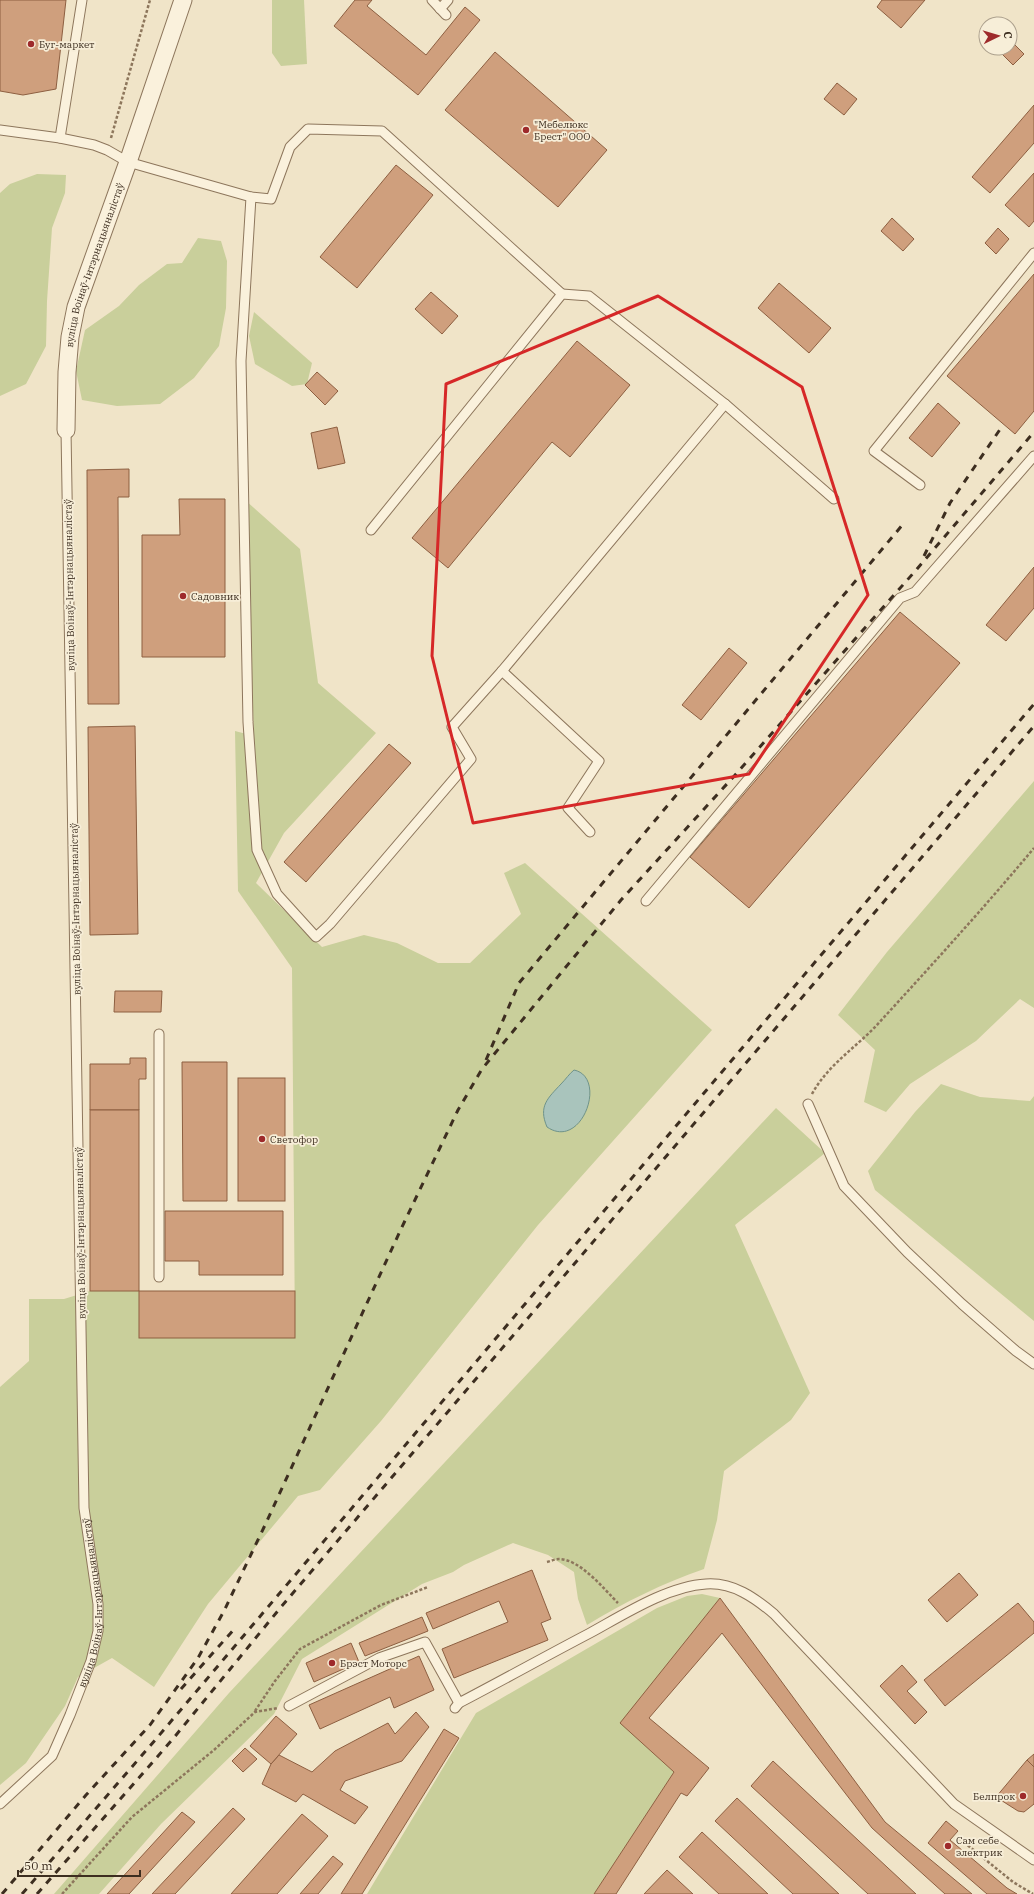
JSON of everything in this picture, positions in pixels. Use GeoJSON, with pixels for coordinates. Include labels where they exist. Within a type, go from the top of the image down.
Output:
{"type":"FeatureCollection","features":[{"type":"Feature","properties":{"kind":"street","name":"вуліца Воінаў-Інтэрнацыяналістаў"},"geometry":{"type":"LineString","coordinates":[[66,430],[67,372],[70,337],[76,307],[128,162],[183,0]]}},
{"type":"Feature","properties":{"kind":"lane"},"geometry":{"type":"LineString","coordinates":[[60,138],[82,0]]}},
{"type":"Feature","properties":{"kind":"lane"},"geometry":{"type":"LineString","coordinates":[[432,0],[443,12],[448,0]]}},
{"type":"Feature","properties":{"kind":"lane"},"geometry":{"type":"LineString","coordinates":[[0,130],[60,138],[107,150],[128,162],[251,197],[271,199],[290,147],[308,129],[382,131],[562,294],[588,296],[725,404],[834,499]]}},
{"type":"Feature","properties":{"kind":"lane"},"geometry":{"type":"LineString","coordinates":[[251,197],[241,361],[248,722],[257,850],[277,894],[316,937],[330,924],[471,759],[452,727],[502,671],[725,404]]}},
{"type":"Feature","properties":{"kind":"lane"},"geometry":{"type":"LineString","coordinates":[[920,485],[874,451],[1034,254]]}},
{"type":"Feature","properties":{"kind":"lane"},"geometry":{"type":"LineString","coordinates":[[372,530],[562,294]]}},
{"type":"Feature","properties":{"kind":"lane","name":"вуліца Воінаў-Інтэрнацыяналістаў"},"geometry":{"type":"LineString","coordinates":[[0,1804],[52,1756],[91,1661],[98,1631],[98,1604],[84,1508],[66,430]]}},
{"type":"Feature","properties":{"kind":"lane"},"geometry":{"type":"LineString","coordinates":[[646,901],[900,598],[914,592],[1034,456]]}},
{"type":"Feature","properties":{"kind":"lane"},"geometry":{"type":"LineString","coordinates":[[502,671],[599,761],[568,808],[590,832]]}},
{"type":"Feature","properties":{"kind":"lane"},"geometry":{"type":"LineString","coordinates":[[159,1034],[159,1277]]}},
{"type":"Feature","properties":{"kind":"lane"},"geometry":{"type":"LineString","coordinates":[[808,1104],[844,1186],[907,1252],[962,1304],[1016,1351],[1034,1364]]}},
{"type":"Feature","properties":{"kind":"lane"},"geometry":{"type":"LineString","coordinates":[[289,1706],[379,1658],[424,1642],[457,1705],[628,1613],[684,1588],[707,1584],[730,1587],[753,1597],[774,1614],[954,1804],[1034,1860]]}},
{"type":"Feature","properties":{"kind":"path"},"geometry":{"type":"LineString","coordinates":[[107,150],[150,0]]}},
{"type":"Feature","properties":{"kind":"path"},"geometry":{"type":"LineString","coordinates":[[808,1104],[817,1086],[835,1064],[874,1028],[964,931],[1034,848]]}},
{"type":"Feature","properties":{"kind":"path"},"geometry":{"type":"LineString","coordinates":[[547,1562],[560,1559],[575,1564],[590,1575],[628,1613]]}},
{"type":"Feature","properties":{"kind":"path"},"geometry":{"type":"LineString","coordinates":[[62,1894],[132,1817],[214,1750],[255,1712],[275,1681],[300,1649],[381,1605],[428,1587]]}},
{"type":"Feature","properties":{"kind":"path"},"geometry":{"type":"LineString","coordinates":[[255,1712],[289,1706]]}},
{"type":"Feature","properties":{"kind":"path"},"geometry":{"type":"LineString","coordinates":[[960,1839],[1013,1882],[1032,1894]]}},
{"type":"Feature","properties":{"kind":"highlighted area"},"geometry":{"type":"Polygon","coordinates":[[[658,296],[802,387],[868,595],[749,774],[473,823],[432,656],[446,384],[658,296]]]}},
{"type":"Feature","properties":{"kind":"green space"},"geometry":{"type":"Polygon","coordinates":[[[272,0],[304,0],[307,64],[281,66],[272,53],[272,0]]]}},
{"type":"Feature","properties":{"kind":"green space"},"geometry":{"type":"Polygon","coordinates":[[[37,174],[66,175],[65,193],[52,228],[47,301],[46,346],[26,384],[0,396],[0,193],[10,184],[37,174]]]}},
{"type":"Feature","properties":{"kind":"green space"},"geometry":{"type":"Polygon","coordinates":[[[198,238],[221,241],[227,261],[226,308],[219,346],[194,378],[160,404],[117,406],[82,400],[76,371],[85,330],[119,306],[139,285],[167,264],[182,263],[198,238]]]}},
{"type":"Feature","properties":{"kind":"green space"},"geometry":{"type":"Polygon","coordinates":[[[254,312],[312,363],[307,384],[292,386],[255,364],[249,336],[254,312]]]}},
{"type":"Feature","properties":{"kind":"green space"},"geometry":{"type":"Polygon","coordinates":[[[245,500],[300,549],[318,683],[376,733],[284,833],[256,883],[322,947],[364,935],[397,943],[438,963],[470,963],[521,914],[504,873],[525,863],[712,1030],[538,1225],[381,1421],[320,1490],[298,1496],[208,1604],[154,1687],[112,1658],[78,1677],[65,1706],[26,1763],[0,1785],[0,1387],[29,1361],[29,1299],[64,1299],[90,1291],[139,1291],[140,1338],[295,1338],[292,968],[238,891],[235,731],[254,736],[245,500]]]}},
{"type":"Feature","properties":{"kind":"green space"},"geometry":{"type":"Polygon","coordinates":[[[1034,781],[1034,1008],[1020,999],[976,1041],[910,1084],[886,1112],[864,1102],[875,1050],[838,1015],[887,952],[1034,781]]]}},
{"type":"Feature","properties":{"kind":"green space"},"geometry":{"type":"Polygon","coordinates":[[[941,1084],[980,1097],[1030,1101],[1034,1096],[1034,1321],[875,1190],[868,1171],[915,1112],[941,1084]]]}},
{"type":"Feature","properties":{"kind":"green space"},"geometry":{"type":"Polygon","coordinates":[[[776,1108],[825,1153],[735,1225],[810,1393],[791,1420],[724,1471],[717,1520],[704,1569],[674,1580],[644,1594],[587,1625],[578,1599],[574,1572],[548,1555],[513,1543],[464,1565],[453,1572],[422,1584],[302,1659],[274,1714],[161,1824],[99,1894],[54,1894],[229,1693],[776,1108]]]}},
{"type":"Feature","properties":{"kind":"green space"},"geometry":{"type":"Polygon","coordinates":[[[702,1594],[720,1598],[621,1723],[674,1772],[594,1894],[367,1894],[476,1713],[657,1608],[687,1596],[702,1594]]]}},
{"type":"Feature","properties":{"kind":"water"},"geometry":{"type":"Polygon","coordinates":[[[574,1070],[584,1075],[589,1085],[590,1097],[586,1110],[580,1121],[571,1129],[560,1132],[547,1127],[544,1120],[544,1108],[548,1098],[574,1070]]]}},
{"type":"Feature","properties":{"kind":"building","name":"Буг-маркет"},"geometry":{"type":"Polygon","coordinates":[[[0,0],[66,0],[56,89],[23,95],[0,91],[0,0]]]}},
{"type":"Feature","properties":{"kind":"building"},"geometry":{"type":"Polygon","coordinates":[[[355,0],[372,0],[367,6],[426,55],[465,7],[480,20],[418,95],[334,26],[355,0]]]}},
{"type":"Feature","properties":{"kind":"building"},"geometry":{"type":"Polygon","coordinates":[[[882,0],[925,0],[901,28],[877,7],[882,0]]]}},
{"type":"Feature","properties":{"kind":"building"},"geometry":{"type":"Polygon","coordinates":[[[1018,48],[1024,54],[1013,65],[1004,56],[1018,56],[1018,48]]]}},
{"type":"Feature","properties":{"kind":"building","name":"\"Мебелюкс Брест\" ООО"},"geometry":{"type":"Polygon","coordinates":[[[495,52],[607,150],[558,207],[445,110],[495,52]]]}},
{"type":"Feature","properties":{"kind":"building"},"geometry":{"type":"Polygon","coordinates":[[[837,83],[857,99],[844,115],[824,99],[837,83]]]}},
{"type":"Feature","properties":{"kind":"building"},"geometry":{"type":"Polygon","coordinates":[[[1034,105],[1034,143],[990,193],[972,177],[1034,105]]]}},
{"type":"Feature","properties":{"kind":"building"},"geometry":{"type":"Polygon","coordinates":[[[396,165],[433,195],[357,288],[320,257],[396,165]]]}},
{"type":"Feature","properties":{"kind":"building"},"geometry":{"type":"Polygon","coordinates":[[[1034,173],[1034,221],[1029,227],[1005,205],[1034,173]]]}},
{"type":"Feature","properties":{"kind":"building"},"geometry":{"type":"Polygon","coordinates":[[[892,218],[914,239],[903,251],[881,231],[892,218]]]}},
{"type":"Feature","properties":{"kind":"building"},"geometry":{"type":"Polygon","coordinates":[[[998,228],[1009,239],[996,254],[985,243],[998,228]]]}},
{"type":"Feature","properties":{"kind":"building"},"geometry":{"type":"Polygon","coordinates":[[[1034,274],[1034,411],[1015,434],[947,376],[1034,274]]]}},
{"type":"Feature","properties":{"kind":"building"},"geometry":{"type":"Polygon","coordinates":[[[779,283],[831,328],[809,353],[758,308],[779,283]]]}},
{"type":"Feature","properties":{"kind":"building"},"geometry":{"type":"Polygon","coordinates":[[[431,292],[458,316],[442,334],[415,309],[431,292]]]}},
{"type":"Feature","properties":{"kind":"building"},"geometry":{"type":"Polygon","coordinates":[[[577,341],[630,385],[570,457],[552,442],[448,568],[412,538],[577,341]]]}},
{"type":"Feature","properties":{"kind":"building"},"geometry":{"type":"Polygon","coordinates":[[[317,372],[338,391],[325,405],[305,385],[317,372]]]}},
{"type":"Feature","properties":{"kind":"building"},"geometry":{"type":"Polygon","coordinates":[[[938,403],[960,423],[932,457],[909,438],[938,403]]]}},
{"type":"Feature","properties":{"kind":"building"},"geometry":{"type":"Polygon","coordinates":[[[337,427],[345,463],[318,469],[311,433],[337,427]]]}},
{"type":"Feature","properties":{"kind":"building"},"geometry":{"type":"Polygon","coordinates":[[[129,469],[129,497],[118,497],[119,704],[88,704],[87,470],[129,469]]]}},
{"type":"Feature","properties":{"kind":"building","name":"Садовник"},"geometry":{"type":"Polygon","coordinates":[[[179,499],[225,499],[225,657],[142,657],[142,535],[180,535],[179,499]]]}},
{"type":"Feature","properties":{"kind":"building"},"geometry":{"type":"Polygon","coordinates":[[[1034,567],[1034,608],[1006,641],[986,625],[1034,567]]]}},
{"type":"Feature","properties":{"kind":"building"},"geometry":{"type":"Polygon","coordinates":[[[900,612],[960,663],[749,908],[690,857],[900,612]]]}},
{"type":"Feature","properties":{"kind":"building"},"geometry":{"type":"Polygon","coordinates":[[[729,648],[747,663],[701,720],[682,705],[729,648]]]}},
{"type":"Feature","properties":{"kind":"building"},"geometry":{"type":"Polygon","coordinates":[[[135,726],[138,934],[90,935],[88,727],[135,726]]]}},
{"type":"Feature","properties":{"kind":"building"},"geometry":{"type":"Polygon","coordinates":[[[389,744],[411,763],[306,882],[284,862],[389,744]]]}},
{"type":"Feature","properties":{"kind":"building"},"geometry":{"type":"Polygon","coordinates":[[[115,991],[162,991],[161,1012],[114,1012],[115,991]]]}},
{"type":"Feature","properties":{"kind":"building"},"geometry":{"type":"Polygon","coordinates":[[[130,1058],[146,1058],[146,1079],[139,1079],[139,1110],[90,1110],[90,1064],[130,1064],[130,1058]]]}},
{"type":"Feature","properties":{"kind":"building"},"geometry":{"type":"Polygon","coordinates":[[[182,1062],[227,1062],[227,1201],[183,1201],[182,1062]]]}},
{"type":"Feature","properties":{"kind":"building","name":"Светофор"},"geometry":{"type":"Polygon","coordinates":[[[238,1078],[285,1078],[285,1201],[238,1201],[238,1078]]]}},
{"type":"Feature","properties":{"kind":"building"},"geometry":{"type":"Polygon","coordinates":[[[90,1110],[139,1110],[139,1291],[90,1291],[90,1110]]]}},
{"type":"Feature","properties":{"kind":"building"},"geometry":{"type":"Polygon","coordinates":[[[165,1211],[283,1211],[283,1275],[199,1275],[199,1261],[165,1261],[165,1211]]]}},
{"type":"Feature","properties":{"kind":"building"},"geometry":{"type":"Polygon","coordinates":[[[139,1291],[295,1291],[295,1338],[139,1338],[139,1291]]]}},
{"type":"Feature","properties":{"kind":"building"},"geometry":{"type":"Polygon","coordinates":[[[532,1570],[551,1619],[541,1623],[548,1640],[454,1678],[442,1649],[508,1622],[499,1601],[433,1629],[426,1613],[532,1570]]]}},
{"type":"Feature","properties":{"kind":"building"},"geometry":{"type":"Polygon","coordinates":[[[959,1573],[978,1595],[947,1622],[928,1600],[959,1573]]]}},
{"type":"Feature","properties":{"kind":"building"},"geometry":{"type":"Polygon","coordinates":[[[720,1598],[885,1822],[972,1894],[945,1894],[872,1828],[722,1633],[649,1718],[709,1768],[687,1796],[681,1793],[616,1894],[594,1894],[674,1772],[620,1723],[720,1598]]]}},
{"type":"Feature","properties":{"kind":"building"},"geometry":{"type":"Polygon","coordinates":[[[1018,1603],[1034,1622],[1034,1633],[945,1706],[924,1680],[1018,1603]]]}},
{"type":"Feature","properties":{"kind":"building"},"geometry":{"type":"Polygon","coordinates":[[[422,1617],[428,1631],[365,1656],[359,1643],[422,1617]]]}},
{"type":"Feature","properties":{"kind":"building","name":"Брэст Моторс"},"geometry":{"type":"Polygon","coordinates":[[[351,1643],[359,1662],[314,1682],[306,1663],[351,1643]]]}},
{"type":"Feature","properties":{"kind":"building"},"geometry":{"type":"Polygon","coordinates":[[[419,1656],[434,1690],[394,1708],[390,1697],[320,1729],[309,1705],[419,1656]]]}},
{"type":"Feature","properties":{"kind":"building"},"geometry":{"type":"Polygon","coordinates":[[[902,1665],[917,1682],[907,1691],[927,1712],[915,1724],[880,1686],[902,1665]]]}},
{"type":"Feature","properties":{"kind":"building"},"geometry":{"type":"Polygon","coordinates":[[[416,1712],[429,1727],[402,1761],[345,1781],[340,1790],[368,1807],[355,1824],[303,1794],[296,1802],[262,1784],[271,1764],[279,1755],[312,1772],[335,1751],[388,1723],[395,1734],[416,1712]]]}},
{"type":"Feature","properties":{"kind":"building"},"geometry":{"type":"Polygon","coordinates":[[[276,1716],[297,1734],[271,1764],[250,1746],[276,1716]]]}},
{"type":"Feature","properties":{"kind":"building"},"geometry":{"type":"Polygon","coordinates":[[[444,1729],[459,1738],[362,1894],[341,1894],[444,1729]]]}},
{"type":"Feature","properties":{"kind":"building"},"geometry":{"type":"Polygon","coordinates":[[[245,1748],[257,1759],[243,1772],[232,1761],[245,1748]]]}},
{"type":"Feature","properties":{"kind":"building"},"geometry":{"type":"Polygon","coordinates":[[[1034,1754],[1034,1767],[1027,1760],[1034,1754]]]}},
{"type":"Feature","properties":{"kind":"building"},"geometry":{"type":"Polygon","coordinates":[[[1027,1760],[1034,1767],[1034,1804],[1024,1812],[1018,1811],[996,1797],[1027,1760]]]}},
{"type":"Feature","properties":{"kind":"building"},"geometry":{"type":"Polygon","coordinates":[[[773,1761],[916,1894],[868,1894],[751,1786],[773,1761]]]}},
{"type":"Feature","properties":{"kind":"building"},"geometry":{"type":"Polygon","coordinates":[[[737,1798],[839,1894],[793,1894],[715,1821],[737,1798]]]}},
{"type":"Feature","properties":{"kind":"building"},"geometry":{"type":"Polygon","coordinates":[[[233,1808],[245,1819],[175,1894],[152,1894],[233,1808]]]}},
{"type":"Feature","properties":{"kind":"building"},"geometry":{"type":"Polygon","coordinates":[[[182,1812],[195,1822],[129,1894],[107,1894],[182,1812]]]}},
{"type":"Feature","properties":{"kind":"building"},"geometry":{"type":"Polygon","coordinates":[[[302,1814],[328,1836],[277,1894],[231,1894],[302,1814]]]}},
{"type":"Feature","properties":{"kind":"building"},"geometry":{"type":"Polygon","coordinates":[[[946,1821],[958,1831],[950,1840],[1007,1888],[1017,1894],[987,1894],[928,1843],[946,1821]]]}},
{"type":"Feature","properties":{"kind":"building"},"geometry":{"type":"Polygon","coordinates":[[[702,1832],[768,1894],[719,1894],[679,1857],[702,1832]]]}},
{"type":"Feature","properties":{"kind":"building"},"geometry":{"type":"Polygon","coordinates":[[[333,1856],[343,1864],[318,1894],[300,1894],[333,1856]]]}},
{"type":"Feature","properties":{"kind":"building"},"geometry":{"type":"Polygon","coordinates":[[[667,1870],[693,1894],[644,1894],[667,1870]]]}},
{"type":"Feature","properties":{"kind":"railway"},"geometry":{"type":"LineString","coordinates":[[924,556],[950,503],[1003,425]]}},
{"type":"Feature","properties":{"kind":"railway"},"geometry":{"type":"LineString","coordinates":[[2,1894],[86,1795],[150,1725],[198,1658],[224,1611],[266,1523],[401,1229],[458,1110],[482,1069],[621,900],[736,774],[917,569],[1034,432]]}},
{"type":"Feature","properties":{"kind":"railway"},"geometry":{"type":"LineString","coordinates":[[486,1060],[519,983],[904,523]]}},
{"type":"Feature","properties":{"kind":"railway"},"geometry":{"type":"LineString","coordinates":[[22,1894],[156,1739],[1034,704]]}},
{"type":"Feature","properties":{"kind":"railway"},"geometry":{"type":"LineString","coordinates":[[37,1894],[172,1740],[281,1607],[1034,726]]}},
{"type":"Feature","properties":{"kind":"railway"},"geometry":{"type":"LineString","coordinates":[[181,1689],[236,1627]]}},
{"type":"Feature","properties":{"kind":"place","name":"Буг-маркет"},"geometry":{"type":"Point","coordinates":[31,44]}},
{"type":"Feature","properties":{"kind":"place","name":"\"Мебелюкс Брест\" ООО"},"geometry":{"type":"Point","coordinates":[526,130]}},
{"type":"Feature","properties":{"kind":"place","name":"Садовник"},"geometry":{"type":"Point","coordinates":[183,596]}},
{"type":"Feature","properties":{"kind":"place","name":"Светофор"},"geometry":{"type":"Point","coordinates":[262,1139]}},
{"type":"Feature","properties":{"kind":"place","name":"Брэст Моторс"},"geometry":{"type":"Point","coordinates":[332,1663]}},
{"type":"Feature","properties":{"kind":"place","name":"Белпрок"},"geometry":{"type":"Point","coordinates":[1023,1796]}},
{"type":"Feature","properties":{"kind":"place","name":"Сам себе электрик"},"geometry":{"type":"Point","coordinates":[948,1846]}}]}
